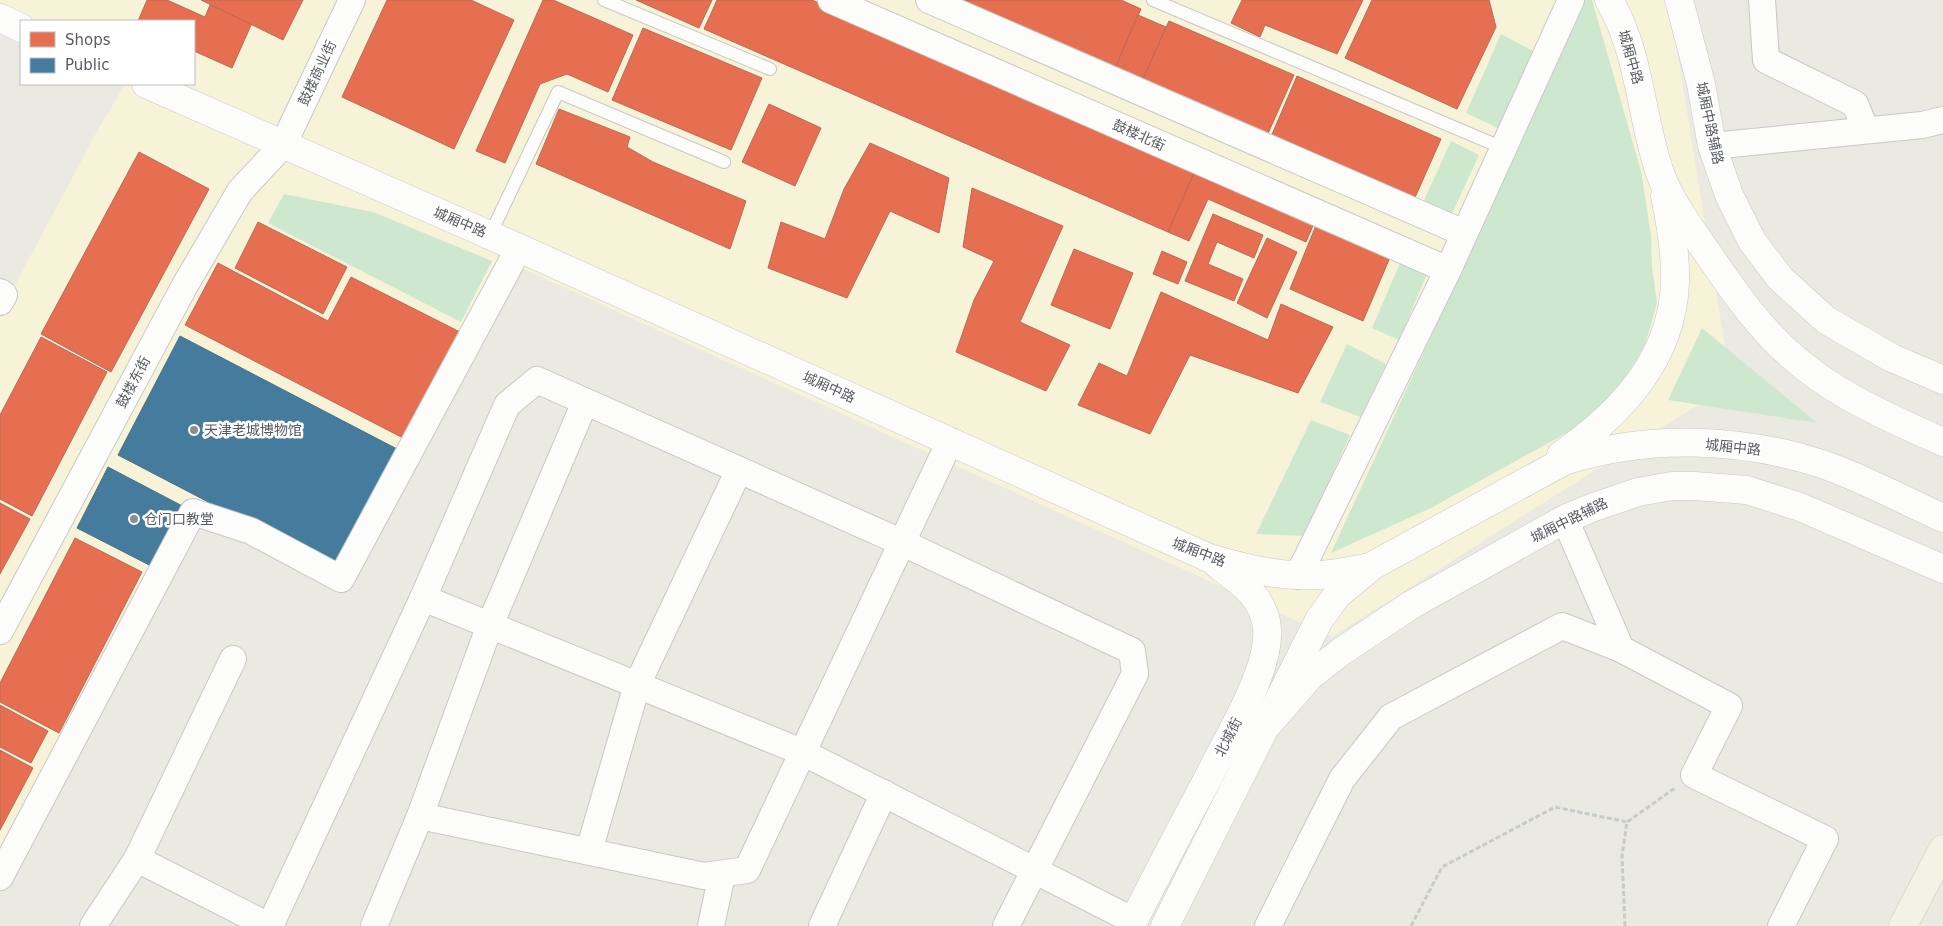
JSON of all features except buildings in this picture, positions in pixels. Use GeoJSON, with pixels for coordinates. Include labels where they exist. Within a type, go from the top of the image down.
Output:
{"type":"FeatureCollection","features":[{"type":"Feature","properties":{"kind":"main road","name":"城厢中路"},"geometry":{"type":"LineString","coordinates":[[1517,485],[1584,439],[1612,417],[1635,390],[1653,362],[1668,324],[1675,283],[1671,226],[1661,174],[1626,32],[1609,0]]}},
{"type":"Feature","properties":{"kind":"main road"},"geometry":{"type":"LineString","coordinates":[[1626,32],[1629,0]]}},
{"type":"Feature","properties":{"kind":"main road","name":"城厢中路辅路"},"geometry":{"type":"LineString","coordinates":[[1679,0],[1701,84],[1712,146],[1729,195],[1752,241],[1780,278],[1826,320],[1892,358],[1943,380]]}},
{"type":"Feature","properties":{"kind":"main road"},"geometry":{"type":"LineString","coordinates":[[0,18],[20,28]]}},
{"type":"Feature","properties":{"kind":"main road","name":"城厢中路"},"geometry":{"type":"LineString","coordinates":[[148,85],[490,235],[1209,558],[1242,567],[1298,576],[1370,567],[1564,461],[1589,453],[1665,443],[1728,444],[1778,452],[1824,465],[1943,518]]}},
{"type":"Feature","properties":{"kind":"main road","name":"城厢中路"},"geometry":{"type":"LineString","coordinates":[[1661,174],[1697,238],[1771,336],[1801,364],[1832,387],[1864,406],[1943,442]]}},
{"type":"Feature","properties":{"kind":"main road","name":"城厢中路辅路"},"geometry":{"type":"LineString","coordinates":[[1269,723],[1310,676],[1342,651],[1411,606],[1565,520],[1616,498],[1656,488],[1694,486],[1747,490],[1800,507],[1943,569]]}},
{"type":"Feature","properties":{"kind":"main road","name":"北城街"},"geometry":{"type":"LineString","coordinates":[[1132,923],[1242,712],[1264,662],[1267,646],[1267,628],[1264,611],[1256,596],[1209,558]]}},
{"type":"Feature","properties":{"kind":"main road"},"geometry":{"type":"LineString","coordinates":[[1164,926],[1269,723],[1319,620],[1337,595],[1370,567]]}},
{"type":"Feature","properties":{"kind":"main road"},"geometry":{"type":"LineString","coordinates":[[1903,926],[1943,849]]}},
{"type":"Feature","properties":{"kind":"street","name":"鼓楼商业街"},"geometry":{"type":"LineString","coordinates":[[283,145],[352,0]]}},
{"type":"Feature","properties":{"kind":"street","name":"鼓楼北街"},"geometry":{"type":"LineString","coordinates":[[831,0],[1448,270]]}},
{"type":"Feature","properties":{"kind":"street"},"geometry":{"type":"LineString","coordinates":[[929,0],[1464,233]]}},
{"type":"Feature","properties":{"kind":"street"},"geometry":{"type":"LineString","coordinates":[[1298,576],[1448,270],[1571,0]]}},
{"type":"Feature","properties":{"kind":"street"},"geometry":{"type":"LineString","coordinates":[[1762,0],[1766,60],[1854,104],[1866,130]]}},
{"type":"Feature","properties":{"kind":"street"},"geometry":{"type":"LineString","coordinates":[[1712,146],[1922,125],[1943,120]]}},
{"type":"Feature","properties":{"kind":"street","name":"鼓楼东街"},"geometry":{"type":"LineString","coordinates":[[0,631],[184,287],[240,190],[283,145]]}},
{"type":"Feature","properties":{"kind":"street"},"geometry":{"type":"LineString","coordinates":[[0,877],[193,512],[251,531],[341,579],[519,248]]}},
{"type":"Feature","properties":{"kind":"street"},"geometry":{"type":"LineString","coordinates":[[0,292],[4,294],[0,302]]}},
{"type":"Feature","properties":{"kind":"street"},"geometry":{"type":"LineString","coordinates":[[137,859],[270,926],[423,598],[507,405],[537,380],[904,542],[1132,651],[1134,674],[1006,926]]}},
{"type":"Feature","properties":{"kind":"street"},"geometry":{"type":"LineString","coordinates":[[374,926],[420,816],[490,625],[585,402]]}},
{"type":"Feature","properties":{"kind":"street"},"geometry":{"type":"LineString","coordinates":[[420,816],[704,876],[747,870],[904,542],[950,441]]}},
{"type":"Feature","properties":{"kind":"street"},"geometry":{"type":"LineString","coordinates":[[589,851],[637,685],[739,470]]}},
{"type":"Feature","properties":{"kind":"street"},"geometry":{"type":"LineString","coordinates":[[1565,520],[1621,648]]}},
{"type":"Feature","properties":{"kind":"street"},"geometry":{"type":"LineString","coordinates":[[423,598],[802,752],[1035,870],[1132,923]]}},
{"type":"Feature","properties":{"kind":"street"},"geometry":{"type":"LineString","coordinates":[[1268,926],[1342,779],[1391,717],[1562,626],[1621,648],[1729,706],[1694,775],[1825,839],[1781,926]]}},
{"type":"Feature","properties":{"kind":"street"},"geometry":{"type":"LineString","coordinates":[[94,926],[137,859],[233,659]]}},
{"type":"Feature","properties":{"kind":"street"},"geometry":{"type":"LineString","coordinates":[[822,926],[884,794]]}},
{"type":"Feature","properties":{"kind":"street"},"geometry":{"type":"LineString","coordinates":[[711,926],[722,874]]}},
{"type":"Feature","properties":{"kind":"lane"},"geometry":{"type":"LineString","coordinates":[[604,0],[770,68]]}},
{"type":"Feature","properties":{"kind":"lane"},"geometry":{"type":"LineString","coordinates":[[1153,0],[1503,148]]}},
{"type":"Feature","properties":{"kind":"lane"},"geometry":{"type":"LineString","coordinates":[[490,235],[558,92],[724,162]]}},
{"type":"Feature","properties":{"kind":"path"},"geometry":{"type":"LineString","coordinates":[[1411,926],[1442,867],[1555,808],[1627,822],[1694,775]]}},
{"type":"Feature","properties":{"kind":"path"},"geometry":{"type":"LineString","coordinates":[[1625,926],[1622,856],[1627,822]]}},
{"type":"Feature","properties":{"kind":"shaded area"},"geometry":{"type":"Polygon","coordinates":[[[0,0],[1669,0],[1731,384],[1332,637],[506,261],[338,579],[185,507],[0,859],[0,313],[96,133],[124,85],[195,85],[195,20],[32,20],[0,6],[0,0]]]}},
{"type":"Feature","properties":{"kind":"green space"},"geometry":{"type":"Polygon","coordinates":[[[1586,0],[1592,0],[1641,171],[1651,236],[1652,267],[1657,303],[1645,345],[1632,368],[1599,410],[1579,426],[1431,508],[1331,553],[1586,0]]]}},
{"type":"Feature","properties":{"kind":"green space"},"geometry":{"type":"Polygon","coordinates":[[[1501,34],[1535,52],[1500,129],[1466,113],[1501,34]]]}},
{"type":"Feature","properties":{"kind":"green space"},"geometry":{"type":"Polygon","coordinates":[[[1451,141],[1479,155],[1451,216],[1422,205],[1451,141]]]}},
{"type":"Feature","properties":{"kind":"green space"},"geometry":{"type":"Polygon","coordinates":[[[284,194],[373,212],[492,261],[461,322],[268,223],[284,194]]]}},
{"type":"Feature","properties":{"kind":"green space"},"geometry":{"type":"Polygon","coordinates":[[[1400,263],[1427,274],[1399,340],[1372,328],[1400,263]]]}},
{"type":"Feature","properties":{"kind":"green space"},"geometry":{"type":"Polygon","coordinates":[[[1702,328],[1817,423],[1668,400],[1702,328]]]}},
{"type":"Feature","properties":{"kind":"green space"},"geometry":{"type":"Polygon","coordinates":[[[1347,344],[1386,364],[1361,417],[1320,402],[1347,344]]]}},
{"type":"Feature","properties":{"kind":"green space"},"geometry":{"type":"Polygon","coordinates":[[[1311,420],[1350,435],[1304,536],[1256,534],[1311,420]]]}},
{"type":"Feature","properties":{"kind":"place","name":"天津老城博物馆"},"geometry":{"type":"Point","coordinates":[194,430]}},
{"type":"Feature","properties":{"kind":"place","name":"仓门口教堂"},"geometry":{"type":"Point","coordinates":[134,519]}}]}
